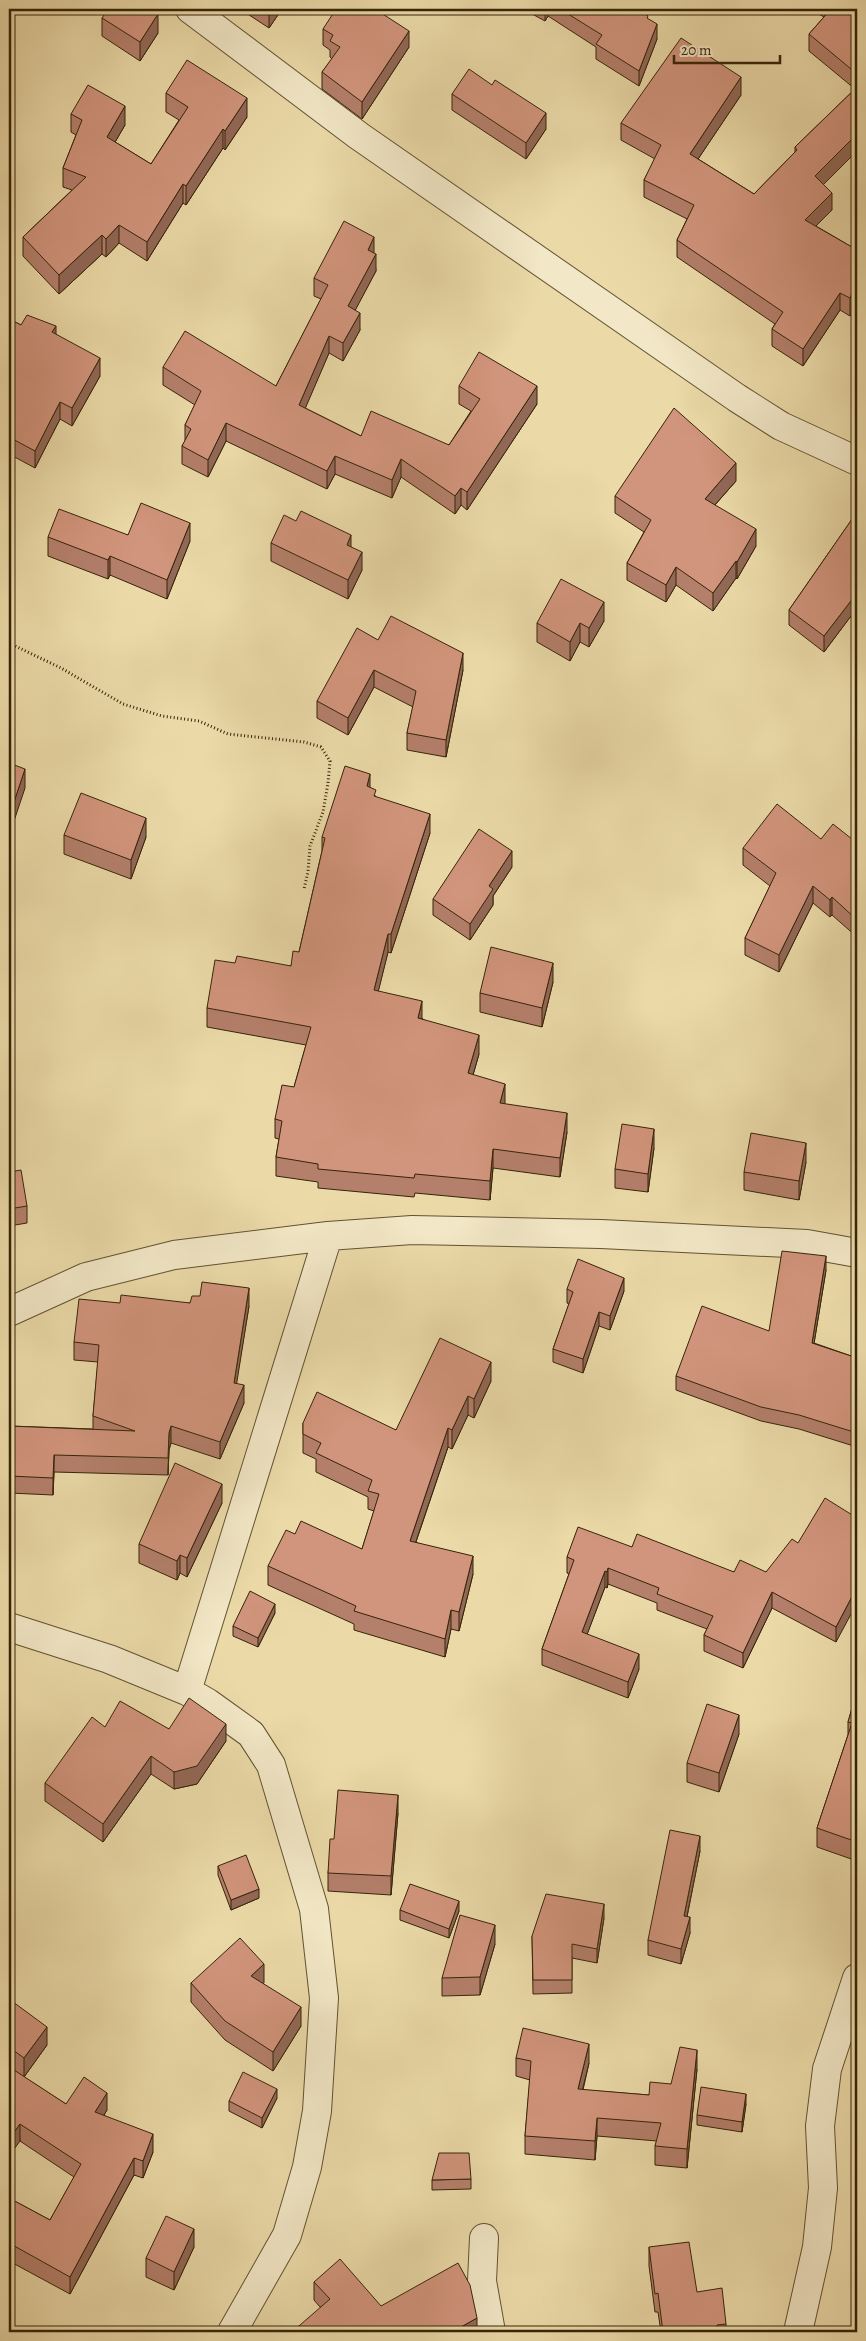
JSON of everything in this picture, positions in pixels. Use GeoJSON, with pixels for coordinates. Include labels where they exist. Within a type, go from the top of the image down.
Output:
{"type":"FeatureCollection","features":[{"type":"Feature","properties":{"kind":"street"},"geometry":{"type":"LineString","coordinates":[[190,9],[359,136],[737,398],[782,426],[857,461]]}},
{"type":"Feature","properties":{"kind":"street"},"geometry":{"type":"LineString","coordinates":[[9,1312],[86,1277],[174,1255],[328,1236],[412,1230],[601,1234],[806,1244],[857,1253]]}},
{"type":"Feature","properties":{"kind":"street"},"geometry":{"type":"LineString","coordinates":[[187,1691],[328,1236]]}},
{"type":"Feature","properties":{"kind":"street"},"geometry":{"type":"LineString","coordinates":[[9,1626],[109,1659],[187,1691],[208,1702],[250,1734],[271,1765],[314,1909],[324,1998],[317,2111],[307,2166],[288,2235],[232,2332]]}},
{"type":"Feature","properties":{"kind":"street"},"geometry":{"type":"LineString","coordinates":[[798,2332],[817,2247],[822,2188],[820,2126],[827,2069],[857,1978]]}},
{"type":"Feature","properties":{"kind":"street"},"geometry":{"type":"LineString","coordinates":[[484,2238],[482,2281],[491,2332]]}},
{"type":"Feature","properties":{"kind":"path"},"geometry":{"type":"LineString","coordinates":[[9,643],[61,668],[122,704],[162,716],[199,721],[228,734],[304,742],[321,747],[330,761],[328,784],[323,812],[310,846],[308,872],[304,890]]}},
{"type":"Feature","properties":{"kind":"building"},"geometry":{"type":"Polygon","coordinates":[[[108,9],[150,9],[158,14],[140,42],[102,18],[108,9]]]}},
{"type":"Feature","properties":{"kind":"building"},"geometry":{"type":"Polygon","coordinates":[[[336,9],[375,9],[409,31],[362,102],[322,72],[340,47],[330,41],[333,35],[323,29],[336,9]]]}},
{"type":"Feature","properties":{"kind":"building"},"geometry":{"type":"Polygon","coordinates":[[[560,9],[637,9],[648,16],[647,18],[657,24],[639,71],[596,44],[602,35],[560,9]]]}},
{"type":"Feature","properties":{"kind":"building"},"geometry":{"type":"Polygon","coordinates":[[[831,9],[857,9],[857,74],[809,34],[831,9]]]}},
{"type":"Feature","properties":{"kind":"building"},"geometry":{"type":"Polygon","coordinates":[[[681,38],[741,77],[690,154],[754,194],[797,150],[795,147],[857,87],[857,134],[815,176],[832,193],[805,220],[857,250],[857,294],[852,293],[850,298],[840,293],[803,349],[772,329],[783,312],[677,240],[694,205],[644,180],[661,145],[621,123],[681,38]]]}},
{"type":"Feature","properties":{"kind":"building"},"geometry":{"type":"Polygon","coordinates":[[[187,60],[247,98],[225,131],[223,129],[186,186],[183,184],[147,242],[119,225],[106,239],[102,235],[59,275],[23,237],[86,177],[63,168],[82,120],[71,114],[88,85],[125,106],[107,137],[151,164],[188,107],[166,93],[187,60]]]}},
{"type":"Feature","properties":{"kind":"building"},"geometry":{"type":"Polygon","coordinates":[[[469,69],[492,85],[495,80],[546,113],[526,143],[452,94],[469,69]]]}},
{"type":"Feature","properties":{"kind":"building"},"geometry":{"type":"Polygon","coordinates":[[[344,221],[374,237],[368,250],[376,254],[348,306],[360,313],[343,343],[329,336],[299,405],[361,436],[371,411],[449,445],[480,399],[459,386],[479,352],[537,386],[467,492],[461,488],[455,496],[401,459],[392,480],[335,456],[327,471],[226,423],[208,460],[182,446],[191,429],[185,425],[201,391],[163,367],[185,331],[276,386],[328,285],[314,278],[344,221]]]}},
{"type":"Feature","properties":{"kind":"building"},"geometry":{"type":"Polygon","coordinates":[[[27,315],[56,326],[52,332],[100,358],[72,408],[60,402],[35,451],[9,437],[9,319],[21,325],[27,315]]]}},
{"type":"Feature","properties":{"kind":"building"},"geometry":{"type":"Polygon","coordinates":[[[674,408],[736,463],[705,499],[756,529],[737,562],[713,593],[676,567],[666,585],[627,563],[651,520],[615,496],[674,408]]]}},
{"type":"Feature","properties":{"kind":"building"},"geometry":{"type":"Polygon","coordinates":[[[141,503],[190,523],[167,580],[110,556],[108,560],[48,537],[59,509],[128,535],[141,503]]]}},
{"type":"Feature","properties":{"kind":"building"},"geometry":{"type":"Polygon","coordinates":[[[301,511],[351,535],[347,545],[362,552],[348,580],[271,543],[284,515],[296,521],[301,511]]]}},
{"type":"Feature","properties":{"kind":"building"},"geometry":{"type":"Polygon","coordinates":[[[857,512],[857,593],[824,636],[789,610],[857,512]]]}},
{"type":"Feature","properties":{"kind":"building"},"geometry":{"type":"Polygon","coordinates":[[[561,579],[604,602],[589,628],[580,623],[570,642],[537,623],[561,579]]]}},
{"type":"Feature","properties":{"kind":"building"},"geometry":{"type":"Polygon","coordinates":[[[391,616],[463,653],[446,740],[407,733],[416,691],[374,670],[348,718],[317,701],[357,628],[378,640],[391,616]]]}},
{"type":"Feature","properties":{"kind":"building"},"geometry":{"type":"Polygon","coordinates":[[[9,763],[25,769],[9,817],[9,763]]]}},
{"type":"Feature","properties":{"kind":"building"},"geometry":{"type":"Polygon","coordinates":[[[345,766],[370,774],[367,786],[376,790],[374,796],[430,814],[391,934],[388,934],[374,990],[422,1001],[418,1018],[479,1035],[468,1073],[505,1084],[500,1103],[567,1113],[560,1158],[493,1149],[490,1181],[415,1174],[414,1178],[318,1169],[318,1164],[276,1157],[282,1121],[275,1119],[282,1085],[294,1087],[311,1027],[207,1008],[215,960],[235,963],[237,956],[291,966],[293,951],[299,952],[325,838],[322,837],[345,766]]]}},
{"type":"Feature","properties":{"kind":"building"},"geometry":{"type":"Polygon","coordinates":[[[81,793],[146,818],[131,860],[64,835],[81,793]]]}},
{"type":"Feature","properties":{"kind":"building"},"geometry":{"type":"Polygon","coordinates":[[[777,804],[821,839],[833,824],[857,843],[857,920],[832,897],[830,900],[813,886],[779,955],[745,938],[776,873],[743,848],[777,804]]]}},
{"type":"Feature","properties":{"kind":"building"},"geometry":{"type":"Polygon","coordinates":[[[479,829],[512,851],[489,886],[493,889],[470,924],[433,899],[479,829]]]}},
{"type":"Feature","properties":{"kind":"building"},"geometry":{"type":"Polygon","coordinates":[[[491,947],[553,963],[542,1008],[480,993],[491,947]]]}},
{"type":"Feature","properties":{"kind":"building"},"geometry":{"type":"Polygon","coordinates":[[[622,1124],[654,1129],[648,1174],[615,1169],[622,1124]]]}},
{"type":"Feature","properties":{"kind":"building"},"geometry":{"type":"Polygon","coordinates":[[[751,1133],[806,1143],[799,1181],[744,1172],[751,1133]]]}},
{"type":"Feature","properties":{"kind":"building"},"geometry":{"type":"Polygon","coordinates":[[[21,1170],[27,1206],[9,1209],[9,1172],[21,1170]]]}},
{"type":"Feature","properties":{"kind":"building"},"geometry":{"type":"Polygon","coordinates":[[[782,1251],[826,1256],[812,1343],[857,1358],[857,1433],[799,1415],[761,1407],[676,1376],[702,1306],[769,1331],[782,1251]]]}},
{"type":"Feature","properties":{"kind":"building"},"geometry":{"type":"Polygon","coordinates":[[[578,1259],[624,1278],[610,1316],[599,1312],[583,1359],[553,1349],[573,1292],[567,1289],[578,1259]]]}},
{"type":"Feature","properties":{"kind":"building"},"geometry":{"type":"Polygon","coordinates":[[[202,1282],[249,1288],[234,1383],[244,1385],[220,1442],[171,1426],[168,1458],[54,1455],[53,1478],[9,1476],[9,1426],[135,1431],[93,1416],[99,1345],[74,1342],[79,1299],[120,1303],[121,1295],[190,1303],[192,1296],[200,1296],[202,1282]]]}},
{"type":"Feature","properties":{"kind":"building"},"geometry":{"type":"Polygon","coordinates":[[[440,1338],[491,1362],[474,1399],[468,1396],[452,1430],[448,1428],[410,1541],[473,1556],[459,1612],[451,1610],[445,1639],[354,1611],[356,1606],[268,1566],[286,1530],[295,1534],[301,1521],[362,1549],[379,1494],[368,1491],[372,1480],[316,1453],[321,1443],[303,1434],[303,1423],[317,1392],[396,1430],[440,1338]]]}},
{"type":"Feature","properties":{"kind":"building"},"geometry":{"type":"Polygon","coordinates":[[[175,1463],[222,1484],[187,1558],[180,1555],[177,1561],[139,1544],[175,1463]]]}},
{"type":"Feature","properties":{"kind":"building"},"geometry":{"type":"Polygon","coordinates":[[[825,1498],[857,1518],[857,1587],[836,1627],[772,1592],[743,1653],[704,1635],[713,1616],[657,1594],[659,1588],[608,1568],[607,1572],[605,1571],[582,1632],[639,1654],[628,1682],[542,1649],[574,1560],[567,1557],[578,1527],[632,1547],[637,1534],[734,1572],[740,1560],[766,1572],[792,1539],[798,1543],[825,1498]]]}},
{"type":"Feature","properties":{"kind":"building"},"geometry":{"type":"Polygon","coordinates":[[[250,1591],[275,1604],[258,1638],[233,1626],[250,1591]]]}},
{"type":"Feature","properties":{"kind":"building"},"geometry":{"type":"Polygon","coordinates":[[[857,1691],[857,1842],[817,1828],[852,1723],[848,1722],[857,1691]]]}},
{"type":"Feature","properties":{"kind":"building"},"geometry":{"type":"Polygon","coordinates":[[[189,1698],[226,1724],[197,1766],[174,1772],[151,1756],[103,1824],[45,1783],[92,1717],[105,1727],[120,1701],[169,1729],[189,1698]]]}},
{"type":"Feature","properties":{"kind":"building"},"geometry":{"type":"Polygon","coordinates":[[[707,1704],[739,1715],[719,1773],[687,1763],[707,1704]]]}},
{"type":"Feature","properties":{"kind":"building"},"geometry":{"type":"Polygon","coordinates":[[[338,1790],[398,1795],[391,1876],[328,1873],[330,1839],[334,1839],[338,1790]]]}},
{"type":"Feature","properties":{"kind":"building"},"geometry":{"type":"Polygon","coordinates":[[[670,1830],[700,1836],[684,1916],[690,1917],[681,1949],[648,1940],[670,1830]]]}},
{"type":"Feature","properties":{"kind":"building"},"geometry":{"type":"Polygon","coordinates":[[[246,1855],[259,1889],[231,1900],[218,1866],[246,1855]]]}},
{"type":"Feature","properties":{"kind":"building"},"geometry":{"type":"Polygon","coordinates":[[[410,1884],[459,1901],[449,1929],[400,1910],[410,1884]]]}},
{"type":"Feature","properties":{"kind":"building"},"geometry":{"type":"Polygon","coordinates":[[[546,1894],[604,1904],[597,1949],[572,1944],[572,1980],[533,1980],[532,1936],[546,1894]]]}},
{"type":"Feature","properties":{"kind":"building"},"geometry":{"type":"Polygon","coordinates":[[[460,1915],[495,1925],[480,1977],[442,1978],[460,1915]]]}},
{"type":"Feature","properties":{"kind":"building"},"geometry":{"type":"Polygon","coordinates":[[[240,1938],[264,1964],[251,1976],[301,2007],[273,2052],[225,2021],[191,1983],[240,1938]]]}},
{"type":"Feature","properties":{"kind":"building"},"geometry":{"type":"Polygon","coordinates":[[[9,1999],[47,2027],[24,2058],[9,2047],[9,1999]]]}},
{"type":"Feature","properties":{"kind":"building"},"geometry":{"type":"Polygon","coordinates":[[[523,2028],[589,2044],[578,2089],[649,2095],[650,2082],[671,2084],[680,2047],[697,2050],[687,2149],[655,2146],[661,2123],[597,2118],[595,2141],[525,2136],[531,2061],[516,2058],[523,2028]]]}},
{"type":"Feature","properties":{"kind":"building"},"geometry":{"type":"Polygon","coordinates":[[[14,2070],[66,2104],[84,2077],[107,2093],[95,2112],[153,2134],[143,2161],[134,2158],[70,2277],[9,2243],[9,2198],[50,2220],[81,2164],[20,2124],[9,2139],[9,2077],[14,2070]]]}},
{"type":"Feature","properties":{"kind":"building"},"geometry":{"type":"Polygon","coordinates":[[[243,2072],[277,2089],[262,2118],[229,2101],[243,2072]]]}},
{"type":"Feature","properties":{"kind":"building"},"geometry":{"type":"Polygon","coordinates":[[[701,2087],[746,2094],[742,2122],[697,2115],[701,2087]]]}},
{"type":"Feature","properties":{"kind":"building"},"geometry":{"type":"Polygon","coordinates":[[[439,2153],[469,2153],[471,2179],[432,2180],[439,2153]]]}},
{"type":"Feature","properties":{"kind":"building"},"geometry":{"type":"Polygon","coordinates":[[[166,2216],[194,2229],[174,2272],[146,2258],[166,2216]]]}},
{"type":"Feature","properties":{"kind":"building"},"geometry":{"type":"Polygon","coordinates":[[[689,2242],[697,2292],[722,2288],[726,2324],[717,2325],[718,2332],[663,2332],[658,2293],[655,2294],[649,2247],[689,2242]]]}},
{"type":"Feature","properties":{"kind":"building"},"geometry":{"type":"Polygon","coordinates":[[[340,2259],[381,2306],[458,2263],[470,2285],[477,2318],[452,2332],[292,2332],[330,2299],[314,2282],[340,2259]]]}}]}
